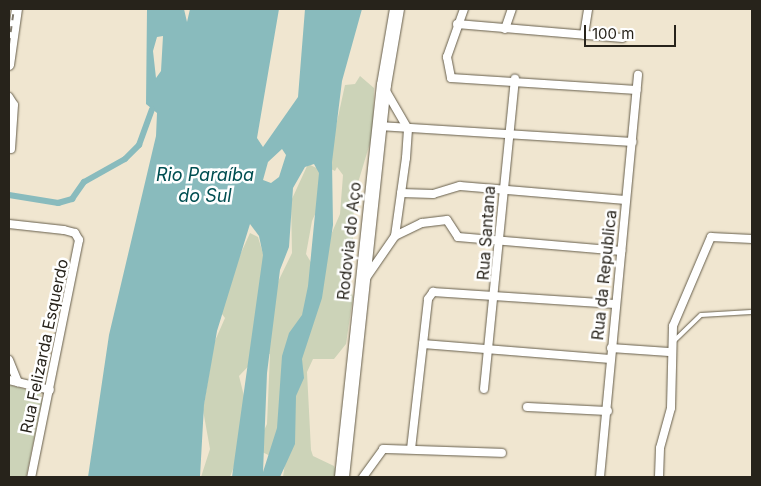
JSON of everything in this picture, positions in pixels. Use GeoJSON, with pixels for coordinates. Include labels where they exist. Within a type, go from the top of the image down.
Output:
{"type":"FeatureCollection","features":[{"type":"Feature","properties":{"kind":"highway","name":"Rodovia do Aço"},"geometry":{"type":"LineString","coordinates":[[342,477],[379,126],[397,9]]}},
{"type":"Feature","properties":{"kind":"main road"},"geometry":{"type":"LineString","coordinates":[[9,64],[17,9]]}},
{"type":"Feature","properties":{"kind":"street"},"geometry":{"type":"LineString","coordinates":[[464,9],[457,24],[447,57],[452,78],[516,79],[637,90]]}},
{"type":"Feature","properties":{"kind":"street"},"geometry":{"type":"LineString","coordinates":[[505,29],[512,9]]}},
{"type":"Feature","properties":{"kind":"street"},"geometry":{"type":"LineString","coordinates":[[584,35],[588,9]]}},
{"type":"Feature","properties":{"kind":"street"},"geometry":{"type":"LineString","coordinates":[[457,24],[622,38]]}},
{"type":"Feature","properties":{"kind":"street","name":"Rua da Republica"},"geometry":{"type":"LineString","coordinates":[[600,477],[608,411],[614,304],[638,75]]}},
{"type":"Feature","properties":{"kind":"street","name":"Rua Santana"},"geometry":{"type":"LineString","coordinates":[[484,389],[495,293],[502,188],[516,79]]}},
{"type":"Feature","properties":{"kind":"street"},"geometry":{"type":"LineString","coordinates":[[361,286],[395,236],[401,193],[408,129],[394,110],[384,85]]}},
{"type":"Feature","properties":{"kind":"street"},"geometry":{"type":"LineString","coordinates":[[9,97],[14,105],[11,149]]}},
{"type":"Feature","properties":{"kind":"street"},"geometry":{"type":"LineString","coordinates":[[379,126],[632,142]]}},
{"type":"Feature","properties":{"kind":"street"},"geometry":{"type":"LineString","coordinates":[[401,193],[433,194],[460,186],[502,188],[626,200]]}},
{"type":"Feature","properties":{"kind":"street"},"geometry":{"type":"LineString","coordinates":[[395,236],[422,223],[447,220],[458,237],[621,250]]}},
{"type":"Feature","properties":{"kind":"street","name":"Rua Felizarda Esquerdo"},"geometry":{"type":"LineString","coordinates":[[9,224],[75,233],[78,250],[31,477]]}},
{"type":"Feature","properties":{"kind":"street"},"geometry":{"type":"LineString","coordinates":[[659,477],[660,448],[671,408],[669,349],[673,326],[697,279],[710,239],[752,239]]}},
{"type":"Feature","properties":{"kind":"street"},"geometry":{"type":"LineString","coordinates":[[364,256],[383,255]]}},
{"type":"Feature","properties":{"kind":"street"},"geometry":{"type":"LineString","coordinates":[[412,449],[428,299],[437,291],[495,293],[614,304]]}},
{"type":"Feature","properties":{"kind":"street"},"geometry":{"type":"LineString","coordinates":[[423,344],[610,358]]}},
{"type":"Feature","properties":{"kind":"street"},"geometry":{"type":"LineString","coordinates":[[611,348],[669,349]]}},
{"type":"Feature","properties":{"kind":"street"},"geometry":{"type":"LineString","coordinates":[[9,360],[18,382]]}},
{"type":"Feature","properties":{"kind":"street"},"geometry":{"type":"LineString","coordinates":[[9,380],[50,390]]}},
{"type":"Feature","properties":{"kind":"street"},"geometry":{"type":"LineString","coordinates":[[527,407],[608,411]]}},
{"type":"Feature","properties":{"kind":"street"},"geometry":{"type":"LineString","coordinates":[[362,477],[383,449],[502,453]]}},
{"type":"Feature","properties":{"kind":"lane"},"geometry":{"type":"LineString","coordinates":[[669,349],[701,315],[751,312]]}},
{"type":"Feature","properties":{"kind":"green space"},"geometry":{"type":"Polygon","coordinates":[[[360,76],[374,88],[373,133],[354,196],[353,241],[346,278],[353,297],[346,344],[334,359],[313,359],[307,372],[311,450],[313,456],[334,466],[338,477],[283,477],[285,463],[260,451],[257,445],[267,424],[270,354],[259,355],[239,376],[246,404],[241,448],[230,477],[201,477],[210,449],[203,410],[214,343],[225,318],[219,310],[231,275],[250,233],[258,237],[274,290],[292,253],[291,201],[308,164],[321,170],[325,192],[312,221],[306,254],[315,269],[325,268],[327,244],[340,214],[343,175],[337,167],[335,171],[327,167],[345,85],[355,84],[360,76]]]}},
{"type":"Feature","properties":{"kind":"green space"},"geometry":{"type":"Polygon","coordinates":[[[9,385],[40,393],[42,401],[26,477],[9,477],[9,385]]]}},
{"type":"Feature","properties":{"kind":"water","name":"Rio Paraíba do Sul"},"geometry":{"type":"Polygon","coordinates":[[[147,9],[184,9],[187,22],[190,9],[279,9],[257,138],[263,147],[298,97],[305,9],[362,9],[342,81],[332,162],[333,225],[322,298],[302,359],[304,378],[296,396],[295,444],[280,477],[232,477],[263,255],[259,236],[250,224],[217,331],[204,405],[200,477],[88,477],[109,335],[156,136],[157,113],[146,104],[147,9]],[[163,36],[157,37],[153,51],[156,78],[161,71],[163,36]],[[282,149],[268,162],[263,180],[271,183],[279,177],[286,155],[282,149]],[[314,164],[305,167],[293,188],[289,247],[280,270],[267,373],[263,472],[277,428],[282,356],[289,333],[302,315],[308,286],[319,173],[314,164]]]}},
{"type":"Feature","properties":{"kind":"waterway"},"geometry":{"type":"LineString","coordinates":[[9,195],[58,203],[72,199],[84,182],[125,159],[139,145],[152,109]]}},
{"type":"Feature","properties":{"kind":"railway"},"geometry":{"type":"LineString","coordinates":[[9,44],[14,9]]}}]}
